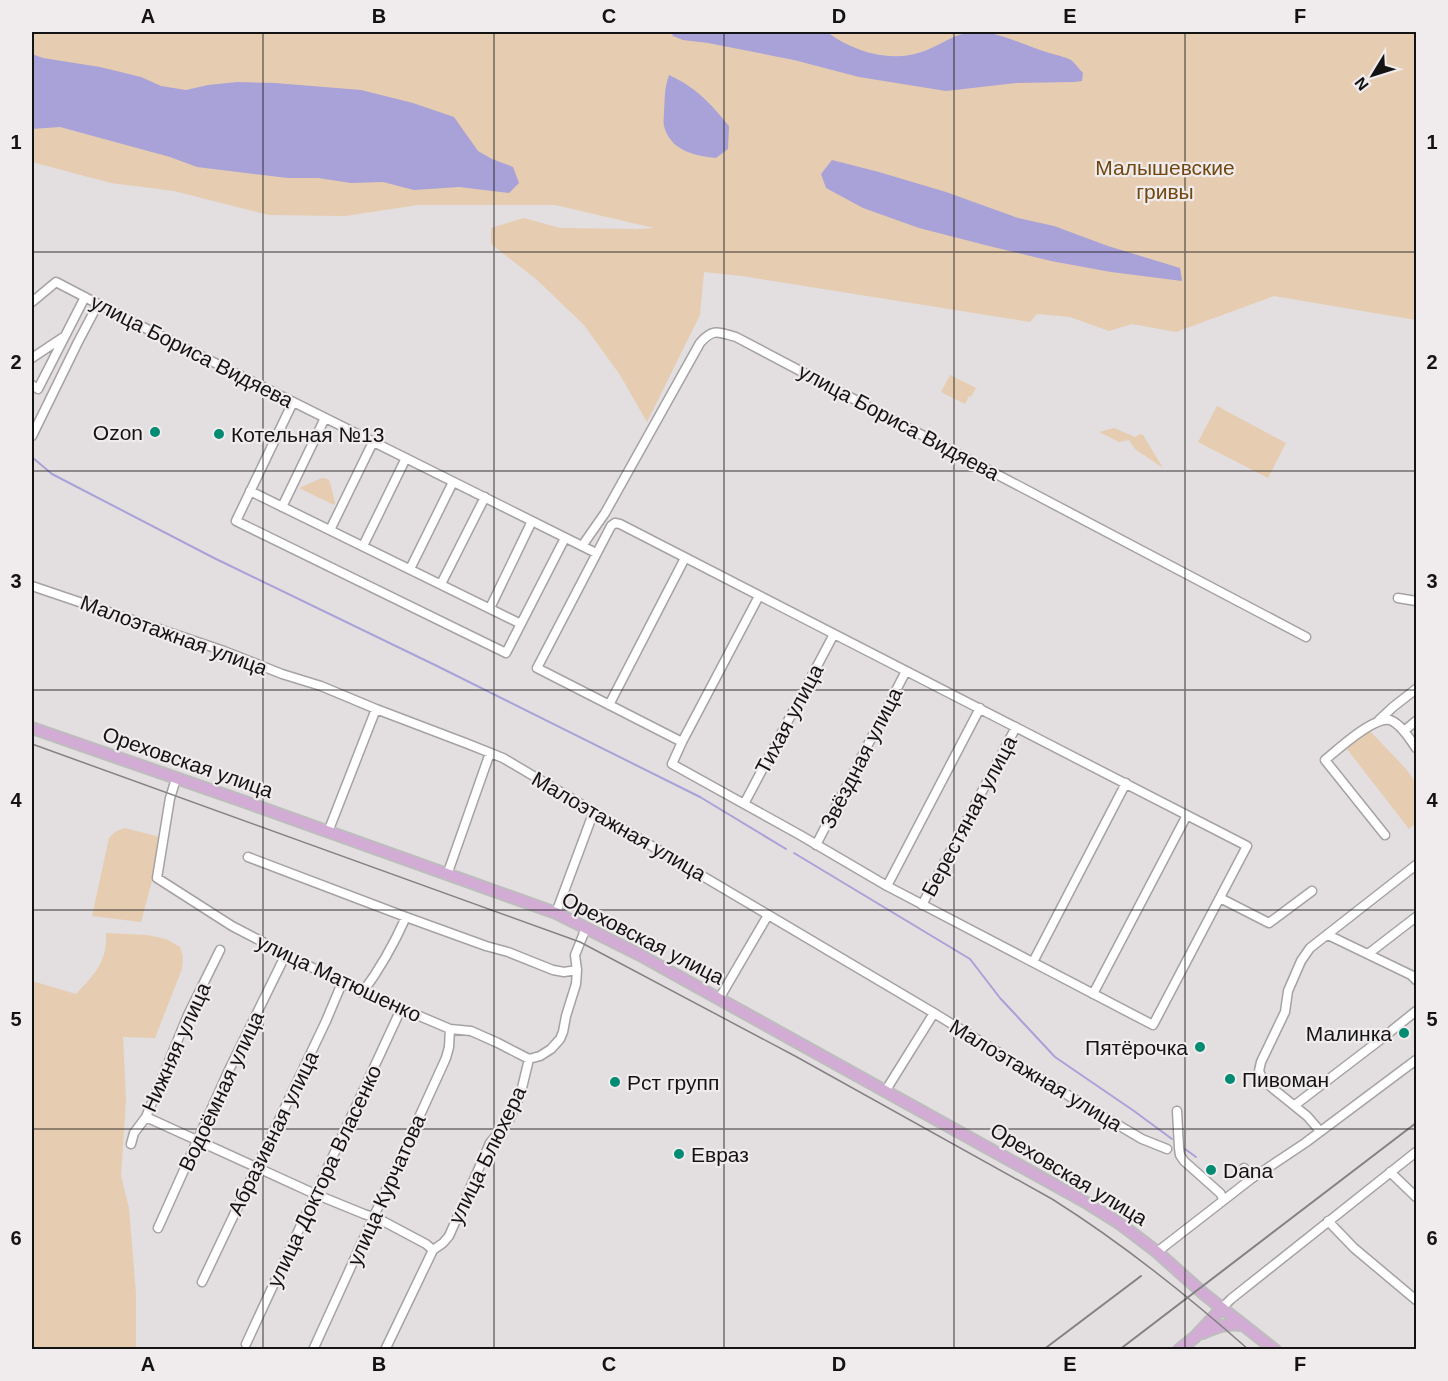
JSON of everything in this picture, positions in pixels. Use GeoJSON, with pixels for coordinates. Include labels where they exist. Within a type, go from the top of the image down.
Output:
{"type":"FeatureCollection","features":[{"type":"Feature","properties":{"kind":"main road","name":"Ореховская улица"},"geometry":{"type":"LineString","coordinates":[[32,728],[556,914],[640,955],[1087,1203],[1119,1223],[1157,1252],[1221,1309],[1275,1350]]}},
{"type":"Feature","properties":{"kind":"main road"},"geometry":{"type":"LineString","coordinates":[[1196,1337],[1208,1309],[1204,1294]]}},
{"type":"Feature","properties":{"kind":"main road"},"geometry":{"type":"LineString","coordinates":[[1179,1350],[1196,1337],[1221,1309]]}},
{"type":"Feature","properties":{"kind":"main road"},"geometry":{"type":"LineString","coordinates":[[1196,1337],[1221,1325],[1232,1323],[1242,1325]]}},
{"type":"Feature","properties":{"kind":"street","name":"улица Бориса Видяева"},"geometry":{"type":"LineString","coordinates":[[32,302],[56,282],[596,553]]}},
{"type":"Feature","properties":{"kind":"street"},"geometry":{"type":"LineString","coordinates":[[32,386],[38,389],[85,297]]}},
{"type":"Feature","properties":{"kind":"street"},"geometry":{"type":"LineString","coordinates":[[32,436],[98,304]]}},
{"type":"Feature","properties":{"kind":"street","name":"улица Бориса Видяева"},"geometry":{"type":"LineString","coordinates":[[582,546],[605,513],[700,343],[708,334],[715,332],[736,337],[1306,637]]}},
{"type":"Feature","properties":{"kind":"street"},"geometry":{"type":"LineString","coordinates":[[32,358],[66,336]]}},
{"type":"Feature","properties":{"kind":"street"},"geometry":{"type":"LineString","coordinates":[[293,402],[236,520],[506,653],[565,538]]}},
{"type":"Feature","properties":{"kind":"street"},"geometry":{"type":"LineString","coordinates":[[282,507],[325,418]]}},
{"type":"Feature","properties":{"kind":"street"},"geometry":{"type":"LineString","coordinates":[[330,530],[373,442]]}},
{"type":"Feature","properties":{"kind":"street"},"geometry":{"type":"LineString","coordinates":[[363,546],[406,459]]}},
{"type":"Feature","properties":{"kind":"street"},"geometry":{"type":"LineString","coordinates":[[411,569],[453,482]]}},
{"type":"Feature","properties":{"kind":"street"},"geometry":{"type":"LineString","coordinates":[[250,491],[521,624]]}},
{"type":"Feature","properties":{"kind":"street"},"geometry":{"type":"LineString","coordinates":[[441,584],[485,497]]}},
{"type":"Feature","properties":{"kind":"street"},"geometry":{"type":"LineString","coordinates":[[490,608],[532,521]]}},
{"type":"Feature","properties":{"kind":"street"},"geometry":{"type":"LineString","coordinates":[[682,742],[537,668],[596,553],[611,526],[615,524],[620,524],[1247,846],[1153,1024],[922,905],[672,764],[759,596]]}},
{"type":"Feature","properties":{"kind":"street"},"geometry":{"type":"LineString","coordinates":[[609,705],[685,558]]}},
{"type":"Feature","properties":{"kind":"street","name":"Малоэтажная улица"},"geometry":{"type":"LineString","coordinates":[[32,586],[321,686],[502,758],[934,1013],[1142,1139],[1167,1149]]}},
{"type":"Feature","properties":{"kind":"street"},"geometry":{"type":"LineString","coordinates":[[1398,598],[1416,601]]}},
{"type":"Feature","properties":{"kind":"street","name":"Тихая улица"},"geometry":{"type":"LineString","coordinates":[[744,804],[834,634]]}},
{"type":"Feature","properties":{"kind":"street","name":"Звёздная улица"},"geometry":{"type":"LineString","coordinates":[[816,845],[906,670]]}},
{"type":"Feature","properties":{"kind":"street"},"geometry":{"type":"LineString","coordinates":[[1384,835],[1325,760],[1416,689]]}},
{"type":"Feature","properties":{"kind":"street"},"geometry":{"type":"LineString","coordinates":[[887,886],[980,708]]}},
{"type":"Feature","properties":{"kind":"street"},"geometry":{"type":"LineString","coordinates":[[328,832],[376,709]]}},
{"type":"Feature","properties":{"kind":"street"},"geometry":{"type":"LineString","coordinates":[[1379,720],[1390,720],[1404,731],[1416,748]]}},
{"type":"Feature","properties":{"kind":"street"},"geometry":{"type":"LineString","coordinates":[[1404,731],[1416,722]]}},
{"type":"Feature","properties":{"kind":"street","name":"Берестяная улица"},"geometry":{"type":"LineString","coordinates":[[922,905],[1016,727]]}},
{"type":"Feature","properties":{"kind":"street"},"geometry":{"type":"LineString","coordinates":[[447,875],[490,753]]}},
{"type":"Feature","properties":{"kind":"street","name":"улица Матюшенко"},"geometry":{"type":"LineString","coordinates":[[176,779],[170,798],[157,878],[215,916],[362,993],[450,1029],[471,1031],[529,1059]]}},
{"type":"Feature","properties":{"kind":"street"},"geometry":{"type":"LineString","coordinates":[[1033,962],[1125,783]]}},
{"type":"Feature","properties":{"kind":"street"},"geometry":{"type":"LineString","coordinates":[[556,914],[594,811]]}},
{"type":"Feature","properties":{"kind":"street"},"geometry":{"type":"LineString","coordinates":[[1093,994],[1187,815]]}},
{"type":"Feature","properties":{"kind":"street"},"geometry":{"type":"LineString","coordinates":[[248,857],[486,946],[508,951],[554,970],[564,972],[577,969]]}},
{"type":"Feature","properties":{"kind":"street"},"geometry":{"type":"LineString","coordinates":[[1320,1131],[1295,1105],[1263,1080],[1259,1071],[1261,1062],[1285,1012],[1288,991],[1310,948],[1416,865]]}},
{"type":"Feature","properties":{"kind":"street"},"geometry":{"type":"LineString","coordinates":[[1220,898],[1269,923],[1312,891]]}},
{"type":"Feature","properties":{"kind":"street"},"geometry":{"type":"LineString","coordinates":[[719,999],[768,915]]}},
{"type":"Feature","properties":{"kind":"street"},"geometry":{"type":"LineString","coordinates":[[362,993],[393,944],[406,917]]}},
{"type":"Feature","properties":{"kind":"street"},"geometry":{"type":"LineString","coordinates":[[1368,954],[1416,917]]}},
{"type":"Feature","properties":{"kind":"street","name":"улица Блюхера"},"geometry":{"type":"LineString","coordinates":[[385,1350],[433,1250],[448,1236],[490,1143],[510,1118],[529,1059],[540,1056],[551,1049],[560,1039],[576,984],[575,955],[586,928]]}},
{"type":"Feature","properties":{"kind":"street"},"geometry":{"type":"LineString","coordinates":[[1328,935],[1411,975],[1416,980]]}},
{"type":"Feature","properties":{"kind":"street","name":"Нижняя улица"},"geometry":{"type":"LineString","coordinates":[[131,1144],[135,1133],[146,1117],[188,1015],[220,950]]}},
{"type":"Feature","properties":{"kind":"street","name":"Водоёмная улица"},"geometry":{"type":"LineString","coordinates":[[158,1228],[228,1072],[286,954]]}},
{"type":"Feature","properties":{"kind":"street","name":"Абразивная улица"},"geometry":{"type":"LineString","coordinates":[[202,1282],[342,983]]}},
{"type":"Feature","properties":{"kind":"street","name":"улица Доктора Власенко"},"geometry":{"type":"LineString","coordinates":[[246,1344],[401,1009]]}},
{"type":"Feature","properties":{"kind":"street"},"geometry":{"type":"LineString","coordinates":[[1295,1105],[1416,1011]]}},
{"type":"Feature","properties":{"kind":"street"},"geometry":{"type":"LineString","coordinates":[[886,1090],[934,1013]]}},
{"type":"Feature","properties":{"kind":"street","name":"улица Курчатова"},"geometry":{"type":"LineString","coordinates":[[313,1350],[446,1058],[450,1029]]}},
{"type":"Feature","properties":{"kind":"street"},"geometry":{"type":"LineString","coordinates":[[1157,1252],[1251,1179],[1416,1060]]}},
{"type":"Feature","properties":{"kind":"street"},"geometry":{"type":"LineString","coordinates":[[1177,1111],[1179,1155],[1220,1193],[1224,1200]]}},
{"type":"Feature","properties":{"kind":"street"},"geometry":{"type":"LineString","coordinates":[[146,1117],[255,1168],[374,1217],[426,1244],[433,1250]]}},
{"type":"Feature","properties":{"kind":"street"},"geometry":{"type":"LineString","coordinates":[[1221,1309],[1416,1152]]}},
{"type":"Feature","properties":{"kind":"street"},"geometry":{"type":"LineString","coordinates":[[1244,1168],[1251,1179]]}},
{"type":"Feature","properties":{"kind":"street"},"geometry":{"type":"LineString","coordinates":[[1390,1172],[1416,1197]]}},
{"type":"Feature","properties":{"kind":"street"},"geometry":{"type":"LineString","coordinates":[[1328,1221],[1354,1248],[1416,1300]]}},
{"type":"Feature","properties":{"kind":"green space","name":"Малышевские гривы"},"geometry":{"type":"Polygon","coordinates":[[[32,32],[1416,32],[1416,320],[1274,296],[1176,332],[1132,324],[1109,331],[1070,317],[1037,314],[1030,322],[742,276],[704,272],[700,315],[647,422],[620,375],[584,325],[536,279],[491,244],[491,228],[524,218],[560,228],[654,228],[555,205],[418,205],[345,216],[269,215],[174,191],[111,183],[32,162],[32,32]]]}},
{"type":"Feature","properties":{"kind":"green space"},"geometry":{"type":"Polygon","coordinates":[[[950,375],[976,388],[965,404],[941,392],[950,375]]]}},
{"type":"Feature","properties":{"kind":"green space"},"geometry":{"type":"Polygon","coordinates":[[[1217,406],[1286,443],[1268,478],[1198,442],[1217,406]]]}},
{"type":"Feature","properties":{"kind":"green space"},"geometry":{"type":"Polygon","coordinates":[[[1114,428],[1135,437],[1143,435],[1163,468],[1135,449],[1129,440],[1119,442],[1099,432],[1114,428]]]}},
{"type":"Feature","properties":{"kind":"green space"},"geometry":{"type":"Polygon","coordinates":[[[322,478],[330,482],[334,505],[299,488],[322,478]]]}},
{"type":"Feature","properties":{"kind":"green space"},"geometry":{"type":"Polygon","coordinates":[[[1369,730],[1407,770],[1416,783],[1416,823],[1409,829],[1347,749],[1369,730]]]}},
{"type":"Feature","properties":{"kind":"green space"},"geometry":{"type":"Polygon","coordinates":[[[124,828],[160,837],[153,877],[141,922],[92,916],[109,838],[124,828]]]}},
{"type":"Feature","properties":{"kind":"green space"},"geometry":{"type":"Polygon","coordinates":[[[106,933],[147,935],[166,939],[180,947],[183,957],[182,969],[155,1038],[123,1037],[126,1100],[121,1176],[129,1208],[136,1294],[136,1349],[32,1349],[32,981],[76,994],[94,974],[102,960],[106,933]]]}},
{"type":"Feature","properties":{"kind":"shaded area"},"geometry":{"type":"Polygon","coordinates":[[[671,32],[827,32],[862,51],[901,56],[927,50],[964,33],[978,32],[1002,36],[1067,58],[1083,73],[1082,81],[1016,83],[946,91],[859,77],[794,60],[683,40],[673,36],[671,32]]]}},
{"type":"Feature","properties":{"kind":"shaded area"},"geometry":{"type":"Polygon","coordinates":[[[32,54],[43,58],[100,67],[141,77],[161,86],[186,90],[237,82],[275,83],[361,90],[413,103],[454,117],[478,151],[513,167],[519,183],[509,193],[459,187],[414,190],[383,182],[351,183],[318,178],[288,178],[197,167],[170,157],[60,127],[32,129],[32,54]]]}},
{"type":"Feature","properties":{"kind":"shaded area"},"geometry":{"type":"Polygon","coordinates":[[[669,75],[688,85],[716,110],[729,126],[728,149],[716,158],[699,156],[684,150],[677,146],[667,134],[664,126],[665,89],[669,75]]]}},
{"type":"Feature","properties":{"kind":"shaded area"},"geometry":{"type":"Polygon","coordinates":[[[832,160],[946,192],[1018,218],[1054,226],[1108,246],[1180,268],[1182,281],[1111,272],[1051,261],[919,228],[863,208],[826,188],[821,174],[832,160]]]}},
{"type":"Feature","properties":{"kind":"waterway"},"geometry":{"type":"LineString","coordinates":[[33,458],[52,474],[214,558],[700,797],[786,849]]}},
{"type":"Feature","properties":{"kind":"waterway"},"geometry":{"type":"LineString","coordinates":[[794,853],[970,959],[1000,998],[1055,1057],[1172,1139]]}},
{"type":"Feature","properties":{"kind":"waterway"},"geometry":{"type":"LineString","coordinates":[[1185,1149],[1196,1157]]}},
{"type":"Feature","properties":{"kind":"tram line"},"geometry":{"type":"LineString","coordinates":[[32,744],[580,942],[795,1056],[1052,1199],[1104,1233],[1154,1270],[1249,1350]]}},
{"type":"Feature","properties":{"kind":"railway"},"geometry":{"type":"LineString","coordinates":[[1119,1350],[1416,1123]]}},
{"type":"Feature","properties":{"kind":"railway"},"geometry":{"type":"LineString","coordinates":[[1043,1350],[1141,1276]]}},
{"type":"Feature","properties":{"kind":"place","name":"Ozon"},"geometry":{"type":"Point","coordinates":[155,432]}},
{"type":"Feature","properties":{"kind":"place","name":"Котельная №13"},"geometry":{"type":"Point","coordinates":[219,434]}},
{"type":"Feature","properties":{"kind":"place","name":"Малинка"},"geometry":{"type":"Point","coordinates":[1404,1033]}},
{"type":"Feature","properties":{"kind":"place","name":"Пятёрочка"},"geometry":{"type":"Point","coordinates":[1200,1047]}},
{"type":"Feature","properties":{"kind":"place","name":"Пивоман"},"geometry":{"type":"Point","coordinates":[1230,1079]}},
{"type":"Feature","properties":{"kind":"place","name":"Рст групп"},"geometry":{"type":"Point","coordinates":[615,1082]}},
{"type":"Feature","properties":{"kind":"place","name":"Евраз"},"geometry":{"type":"Point","coordinates":[679,1154]}},
{"type":"Feature","properties":{"kind":"place","name":"Dana"},"geometry":{"type":"Point","coordinates":[1211,1170]}}]}
